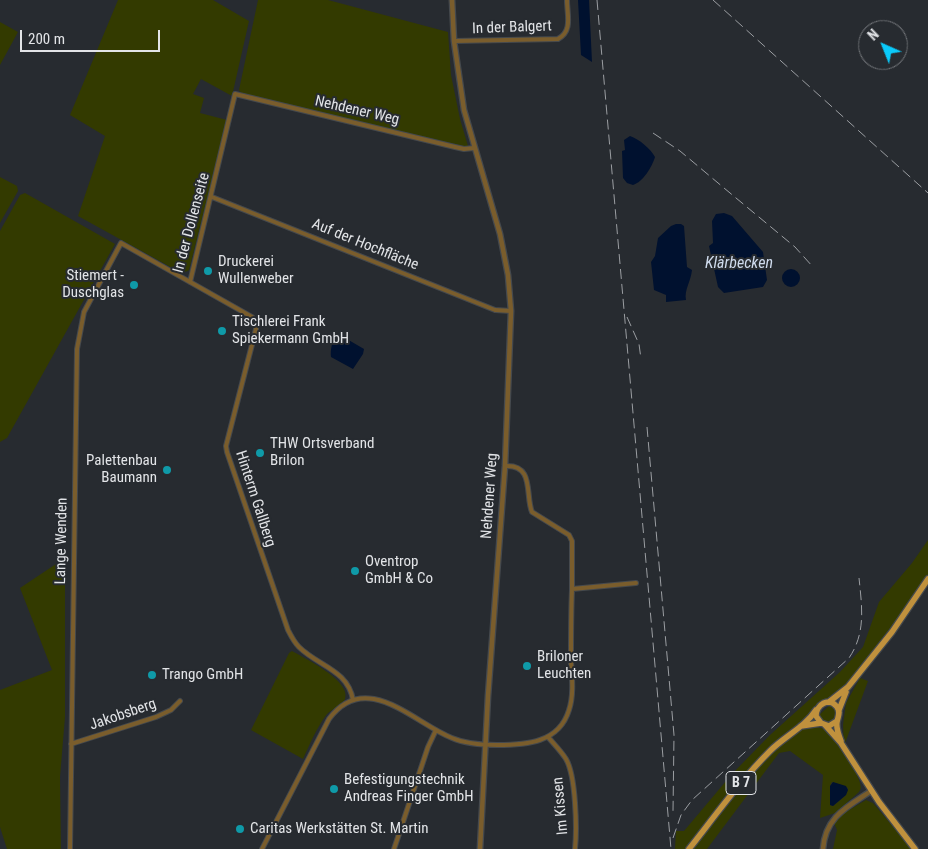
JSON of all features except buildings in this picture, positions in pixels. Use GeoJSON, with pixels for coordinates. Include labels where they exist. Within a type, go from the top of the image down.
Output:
{"type":"FeatureCollection","features":[{"type":"Feature","properties":{"kind":"main road","name":"B 7"},"geometry":{"type":"LineString","coordinates":[[689,849],[754,768],[782,740],[801,726],[821,704],[830,702],[848,687],[892,632],[928,579]]}},
{"type":"Feature","properties":{"kind":"main road","name":"B 7"},"geometry":{"type":"LineString","coordinates":[[801,726],[832,725],[837,721],[848,687]]}},
{"type":"Feature","properties":{"kind":"main road"},"geometry":{"type":"LineString","coordinates":[[830,702],[836,705],[839,710]]}},
{"type":"Feature","properties":{"kind":"main road"},"geometry":{"type":"LineString","coordinates":[[816,710],[817,719],[841,743],[871,791],[916,849]]}},
{"type":"Feature","properties":{"kind":"main road"},"geometry":{"type":"LineString","coordinates":[[837,721],[841,743]]}},
{"type":"Feature","properties":{"kind":"street","name":"Nehdener Weg"},"geometry":{"type":"LineString","coordinates":[[452,0],[454,41],[464,110],[500,234],[508,275],[511,311],[505,466],[480,849]]}},
{"type":"Feature","properties":{"kind":"street","name":"In der Balgert"},"geometry":{"type":"LineString","coordinates":[[454,41],[558,39],[565,35],[568,28],[566,0]]}},
{"type":"Feature","properties":{"kind":"street","name":"Nehdener Weg"},"geometry":{"type":"LineString","coordinates":[[235,94],[455,147],[464,149],[474,148]]}},
{"type":"Feature","properties":{"kind":"street","name":"In der Dollenseite"},"geometry":{"type":"LineString","coordinates":[[121,243],[190,282],[212,197],[235,94]]}},
{"type":"Feature","properties":{"kind":"street","name":"Auf der Hochfläche"},"geometry":{"type":"LineString","coordinates":[[212,197],[495,310],[511,311]]}},
{"type":"Feature","properties":{"kind":"street","name":"Lange Wenden"},"geometry":{"type":"LineString","coordinates":[[70,849],[78,335],[84,312],[121,243]]}},
{"type":"Feature","properties":{"kind":"street","name":"Hinterm Gallberg"},"geometry":{"type":"LineString","coordinates":[[190,282],[252,317],[256,323],[226,446],[288,630],[299,647],[339,674],[352,691],[353,700]]}},
{"type":"Feature","properties":{"kind":"street"},"geometry":{"type":"LineString","coordinates":[[262,849],[329,718],[338,708],[353,700],[367,698],[385,701],[436,730],[458,740],[486,744],[521,745],[536,743],[548,737],[565,720],[570,709],[572,691],[572,541],[569,535],[532,512],[529,503],[529,490],[521,471],[517,467],[505,466]]}},
{"type":"Feature","properties":{"kind":"street"},"geometry":{"type":"LineString","coordinates":[[572,589],[636,583]]}},
{"type":"Feature","properties":{"kind":"street","name":"Jakobsberg"},"geometry":{"type":"LineString","coordinates":[[71,744],[156,717],[171,710],[180,701]]}},
{"type":"Feature","properties":{"kind":"street"},"geometry":{"type":"LineString","coordinates":[[394,849],[428,748],[436,730]]}},
{"type":"Feature","properties":{"kind":"street","name":"Im Kissen"},"geometry":{"type":"LineString","coordinates":[[548,737],[567,760],[570,771],[576,832],[575,849]]}},
{"type":"Feature","properties":{"kind":"street"},"geometry":{"type":"LineString","coordinates":[[822,849],[826,829],[833,819],[852,802],[871,791]]}},
{"type":"Feature","properties":{"kind":"green space"},"geometry":{"type":"Polygon","coordinates":[[[118,0],[213,0],[249,21],[232,96],[201,79],[193,94],[204,98],[200,113],[227,120],[189,270],[185,272],[174,269],[78,216],[105,136],[70,115],[118,0]]]}},
{"type":"Feature","properties":{"kind":"green space"},"geometry":{"type":"Polygon","coordinates":[[[258,0],[328,0],[448,32],[451,75],[468,146],[242,94],[239,90],[258,0]]]}},
{"type":"Feature","properties":{"kind":"green space"},"geometry":{"type":"Polygon","coordinates":[[[0,22],[18,32],[0,65],[0,22]]]}},
{"type":"Feature","properties":{"kind":"green space"},"geometry":{"type":"Polygon","coordinates":[[[0,177],[17,186],[18,191],[0,223],[0,177]]]}},
{"type":"Feature","properties":{"kind":"green space"},"geometry":{"type":"Polygon","coordinates":[[[25,193],[115,244],[7,438],[0,442],[0,231],[20,195],[25,193]]]}},
{"type":"Feature","properties":{"kind":"green space"},"geometry":{"type":"Polygon","coordinates":[[[928,540],[928,576],[843,689],[831,698],[818,703],[806,719],[787,732],[765,752],[741,779],[686,849],[675,849],[676,831],[684,831],[732,774],[770,735],[840,672],[863,647],[879,602],[912,563],[928,540]]]}},
{"type":"Feature","properties":{"kind":"green space"},"geometry":{"type":"Polygon","coordinates":[[[65,558],[65,717],[60,777],[61,849],[7,849],[0,827],[0,690],[52,670],[20,588],[65,558]]]}},
{"type":"Feature","properties":{"kind":"green space"},"geometry":{"type":"Polygon","coordinates":[[[292,651],[326,671],[341,685],[345,692],[344,701],[323,719],[303,759],[251,730],[289,653],[292,651]]]}},
{"type":"Feature","properties":{"kind":"green space"},"geometry":{"type":"Polygon","coordinates":[[[860,678],[868,681],[844,746],[843,725],[846,703],[860,678]]]}},
{"type":"Feature","properties":{"kind":"green space"},"geometry":{"type":"Polygon","coordinates":[[[830,705],[836,710],[835,719],[829,723],[823,721],[819,715],[830,705]]]}},
{"type":"Feature","properties":{"kind":"green space"},"geometry":{"type":"Polygon","coordinates":[[[810,727],[822,728],[836,740],[857,775],[861,788],[859,792],[835,813],[820,818],[823,775],[790,751],[779,753],[707,849],[692,849],[758,768],[782,743],[799,730],[810,727]],[[832,782],[830,786],[830,805],[833,806],[846,795],[848,788],[832,782]]]}},
{"type":"Feature","properties":{"kind":"green space"},"geometry":{"type":"Polygon","coordinates":[[[866,800],[873,803],[912,849],[833,849],[837,830],[834,823],[842,814],[866,800]]]}},
{"type":"Feature","properties":{"kind":"water"},"geometry":{"type":"Polygon","coordinates":[[[578,0],[589,0],[592,62],[581,55],[578,0]]]}},
{"type":"Feature","properties":{"kind":"water"},"geometry":{"type":"Polygon","coordinates":[[[630,136],[637,139],[655,157],[647,174],[633,185],[627,183],[623,178],[622,151],[625,150],[624,140],[630,136]]]}},
{"type":"Feature","properties":{"kind":"water","name":"Klärbecken"},"geometry":{"type":"Polygon","coordinates":[[[724,213],[732,216],[763,252],[767,280],[763,287],[724,293],[718,287],[709,246],[713,243],[712,221],[716,214],[724,213]]]}},
{"type":"Feature","properties":{"kind":"water"},"geometry":{"type":"Polygon","coordinates":[[[676,224],[684,226],[687,267],[692,270],[686,300],[666,302],[666,295],[654,290],[651,262],[655,256],[658,238],[676,224]]]}},
{"type":"Feature","properties":{"kind":"water"},"geometry":{"type":"Polygon","coordinates":[[[787,269],[795,269],[800,274],[798,285],[787,287],[782,282],[782,274],[787,269]]]}},
{"type":"Feature","properties":{"kind":"water"},"geometry":{"type":"Polygon","coordinates":[[[337,335],[364,349],[363,354],[353,369],[331,357],[332,345],[337,335]]]}},
{"type":"Feature","properties":{"kind":"water"},"geometry":{"type":"Polygon","coordinates":[[[833,782],[846,786],[848,790],[846,795],[833,806],[830,805],[830,786],[833,782]]]}},
{"type":"Feature","properties":{"kind":"railway"},"geometry":{"type":"LineString","coordinates":[[597,0],[671,849]]}},
{"type":"Feature","properties":{"kind":"railway"},"geometry":{"type":"LineString","coordinates":[[713,0],[928,193]]}},
{"type":"Feature","properties":{"kind":"railway"},"geometry":{"type":"LineString","coordinates":[[653,133],[680,151],[795,247],[813,267]]}},
{"type":"Feature","properties":{"kind":"railway"},"geometry":{"type":"LineString","coordinates":[[627,317],[639,344],[641,359]]}},
{"type":"Feature","properties":{"kind":"railway"},"geometry":{"type":"LineString","coordinates":[[647,427],[674,735],[673,812]]}},
{"type":"Feature","properties":{"kind":"railway"},"geometry":{"type":"LineString","coordinates":[[673,838],[681,815],[692,800],[849,658],[858,639],[860,629],[862,609],[859,578]]}},
{"type":"Feature","properties":{"kind":"place","name":"Druckerei Wullenweber"},"geometry":{"type":"Point","coordinates":[208,271]}},
{"type":"Feature","properties":{"kind":"place","name":"Stiemert - Duschglas"},"geometry":{"type":"Point","coordinates":[134,285]}},
{"type":"Feature","properties":{"kind":"place","name":"Tischlerei Frank Spiekermann GmbH"},"geometry":{"type":"Point","coordinates":[222,331]}},
{"type":"Feature","properties":{"kind":"place","name":"THW Ortsverband Brilon"},"geometry":{"type":"Point","coordinates":[260,453]}},
{"type":"Feature","properties":{"kind":"place","name":"Palettenbau Baumann"},"geometry":{"type":"Point","coordinates":[167,470]}},
{"type":"Feature","properties":{"kind":"place","name":"Oventrop GmbH & Co"},"geometry":{"type":"Point","coordinates":[355,571]}},
{"type":"Feature","properties":{"kind":"place","name":"Briloner Leuchten"},"geometry":{"type":"Point","coordinates":[527,666]}},
{"type":"Feature","properties":{"kind":"place","name":"Trango GmbH"},"geometry":{"type":"Point","coordinates":[152,675]}},
{"type":"Feature","properties":{"kind":"place","name":"Befestigungstechnik Andreas Finger GmbH"},"geometry":{"type":"Point","coordinates":[334,789]}},
{"type":"Feature","properties":{"kind":"place","name":"Caritas Werkstätten St. Martin"},"geometry":{"type":"Point","coordinates":[240,829]}}]}
